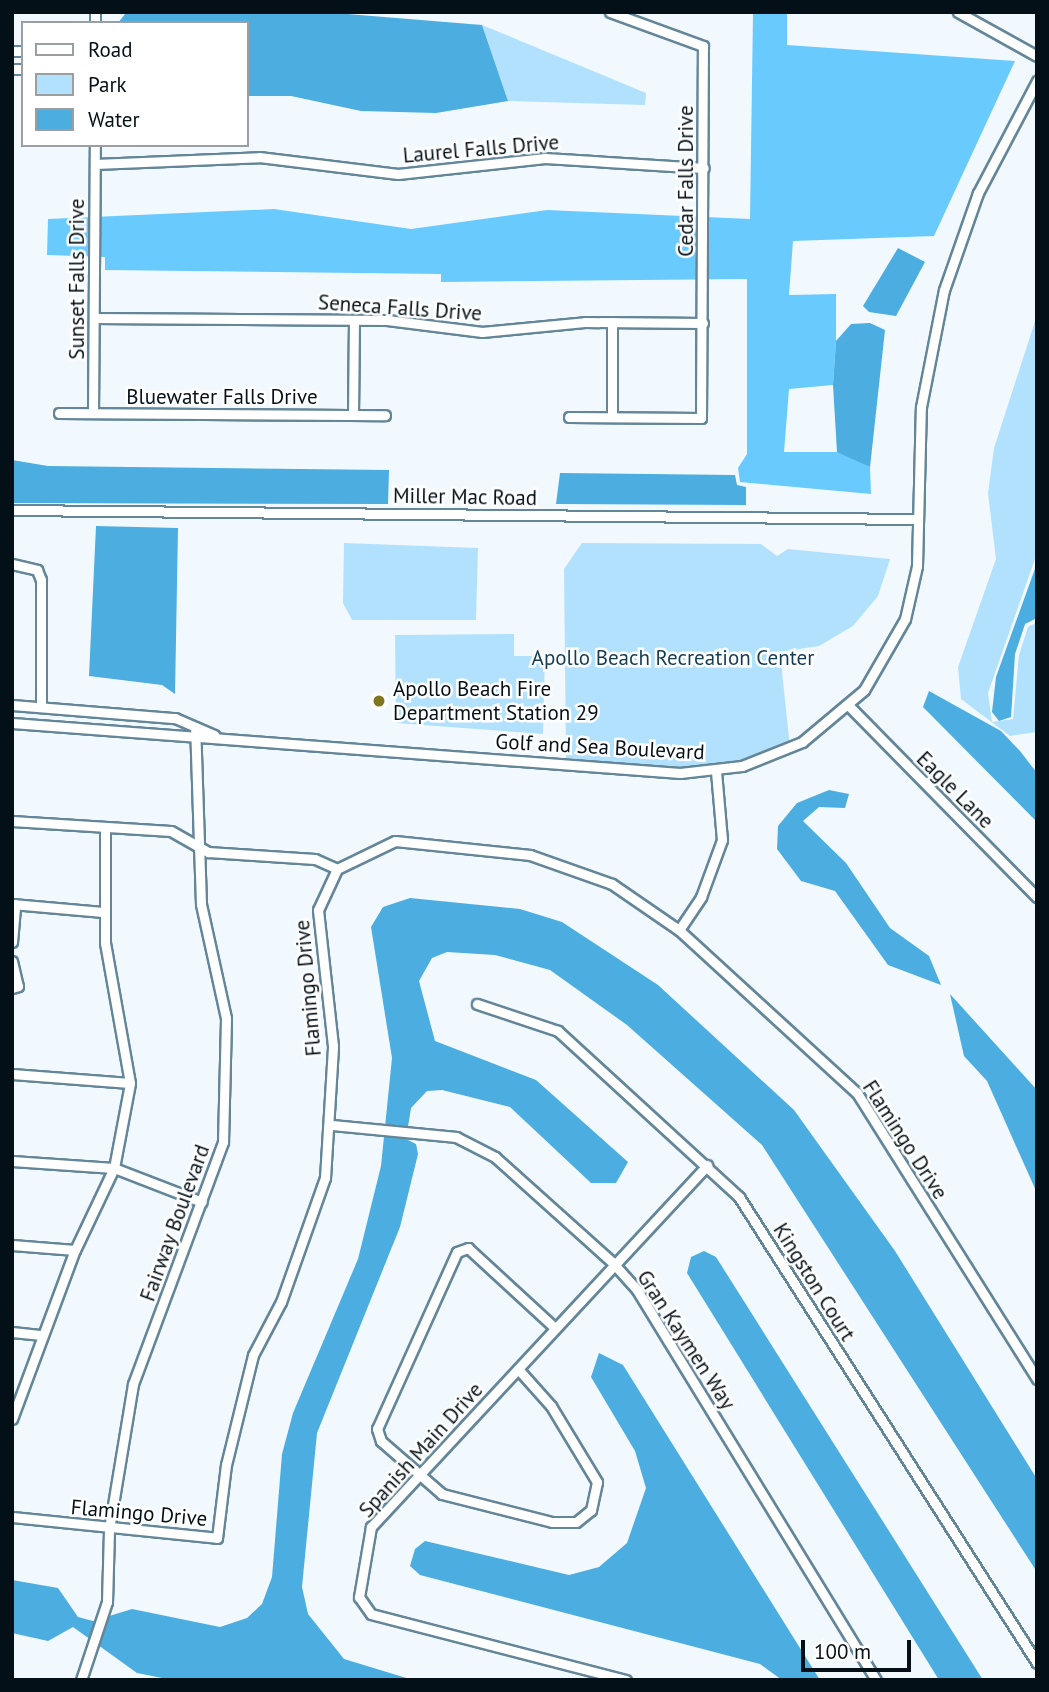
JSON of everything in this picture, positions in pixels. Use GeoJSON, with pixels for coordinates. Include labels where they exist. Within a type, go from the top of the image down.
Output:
{"type":"FeatureCollection","features":[{"type":"Feature","properties":{"kind":"street","name":"Cedar Falls Drive"},"geometry":{"type":"LineString","coordinates":[[610,12],[703,46],[704,169],[701,418],[612,417]]}},
{"type":"Feature","properties":{"kind":"street"},"geometry":{"type":"LineString","coordinates":[[958,12],[1037,56]]}},
{"type":"Feature","properties":{"kind":"street","name":"Golf and Sea Boulevard"},"geometry":{"type":"LineString","coordinates":[[12,723],[195,732],[222,738],[716,771],[802,742],[849,706],[876,674],[905,619],[917,566],[921,407],[944,290],[978,193],[1037,80]]}},
{"type":"Feature","properties":{"kind":"street","name":"Sunset Falls Drive"},"geometry":{"type":"LineString","coordinates":[[93,413],[95,147]]}},
{"type":"Feature","properties":{"kind":"street","name":"Laurel Falls Drive"},"geometry":{"type":"LineString","coordinates":[[95,164],[259,156],[398,174],[545,158],[704,169]]}},
{"type":"Feature","properties":{"kind":"street","name":"Seneca Falls Drive"},"geometry":{"type":"LineString","coordinates":[[94,318],[354,320],[482,332],[612,322],[703,323]]}},
{"type":"Feature","properties":{"kind":"street"},"geometry":{"type":"LineString","coordinates":[[353,415],[354,320]]}},
{"type":"Feature","properties":{"kind":"street"},"geometry":{"type":"LineString","coordinates":[[569,417],[612,417],[612,322]]}},
{"type":"Feature","properties":{"kind":"street","name":"Bluewater Falls Drive"},"geometry":{"type":"LineString","coordinates":[[60,413],[385,415]]}},
{"type":"Feature","properties":{"kind":"street","name":"Miller Mac Road"},"geometry":{"type":"LineString","coordinates":[[12,510],[917,519]]}},
{"type":"Feature","properties":{"kind":"street"},"geometry":{"type":"LineString","coordinates":[[12,564],[37,570],[41,580],[41,707]]}},
{"type":"Feature","properties":{"kind":"street","name":"Golf and Sea Boulevard"},"geometry":{"type":"LineString","coordinates":[[12,705],[175,718],[195,732]]}},
{"type":"Feature","properties":{"kind":"street","name":"Eagle Lane"},"geometry":{"type":"LineString","coordinates":[[849,706],[1037,897]]}},
{"type":"Feature","properties":{"kind":"street","name":"Fairway Boulevard"},"geometry":{"type":"LineString","coordinates":[[81,1680],[92,1656],[107,1602],[109,1530],[133,1384],[223,1142],[228,1084],[226,1018],[195,844],[195,732]]}},
{"type":"Feature","properties":{"kind":"street"},"geometry":{"type":"LineString","coordinates":[[679,929],[701,897],[722,840],[716,771]]}},
{"type":"Feature","properties":{"kind":"street"},"geometry":{"type":"LineString","coordinates":[[12,821],[172,831],[208,852],[315,859],[337,869]]}},
{"type":"Feature","properties":{"kind":"street"},"geometry":{"type":"LineString","coordinates":[[15,1419],[42,1335],[75,1250],[114,1168],[130,1083],[103,912],[105,828]]}},
{"type":"Feature","properties":{"kind":"street","name":"Flamingo Drive"},"geometry":{"type":"LineString","coordinates":[[12,1517],[109,1530],[217,1538],[237,1408],[253,1355],[307,1233],[332,1125],[333,1046],[318,910],[337,869],[395,841],[491,848],[612,884],[679,929],[857,1093],[1037,1380]]}},
{"type":"Feature","properties":{"kind":"street"},"geometry":{"type":"LineString","coordinates":[[12,942],[14,904],[103,912]]}},
{"type":"Feature","properties":{"kind":"street"},"geometry":{"type":"LineString","coordinates":[[12,961],[18,986],[12,988]]}},
{"type":"Feature","properties":{"kind":"street","name":"Kingston Court"},"geometry":{"type":"LineString","coordinates":[[477,1004],[558,1031],[739,1197],[1037,1664]]}},
{"type":"Feature","properties":{"kind":"street"},"geometry":{"type":"LineString","coordinates":[[12,1074],[130,1083]]}},
{"type":"Feature","properties":{"kind":"street","name":"Gran Kaymen Way"},"geometry":{"type":"LineString","coordinates":[[332,1125],[456,1137],[495,1157],[612,1262],[637,1290],[876,1680]]}},
{"type":"Feature","properties":{"kind":"street"},"geometry":{"type":"LineString","coordinates":[[12,1161],[114,1168],[202,1202]]}},
{"type":"Feature","properties":{"kind":"street","name":"Spanish Main Drive"},"geometry":{"type":"LineString","coordinates":[[626,1680],[371,1614],[359,1597],[371,1527],[518,1369],[612,1262],[707,1165]]}},
{"type":"Feature","properties":{"kind":"street"},"geometry":{"type":"LineString","coordinates":[[12,1245],[75,1250]]}},
{"type":"Feature","properties":{"kind":"street"},"geometry":{"type":"LineString","coordinates":[[518,1369],[551,1406],[591,1470],[597,1490],[591,1510],[576,1522],[552,1522],[442,1494],[419,1476],[377,1429],[457,1252],[468,1248],[554,1327]]}},
{"type":"Feature","properties":{"kind":"street"},"geometry":{"type":"LineString","coordinates":[[12,1332],[42,1335]]}},
{"type":"Feature","properties":{"kind":"green space"},"geometry":{"type":"Polygon","coordinates":[[[482,25],[646,93],[645,105],[508,101],[482,25]]]}},
{"type":"Feature","properties":{"kind":"green space"},"geometry":{"type":"Polygon","coordinates":[[[1037,315],[1037,553],[988,693],[992,722],[1013,719],[1019,655],[1028,627],[1037,622],[1037,732],[1010,736],[961,699],[958,667],[996,559],[988,493],[994,448],[1037,315]]]}},
{"type":"Feature","properties":{"kind":"green space"},"geometry":{"type":"Polygon","coordinates":[[[344,543],[478,548],[476,620],[352,620],[343,603],[344,543]]]}},
{"type":"Feature","properties":{"kind":"green space","name":"Apollo Beach Recreation Center"},"geometry":{"type":"Polygon","coordinates":[[[582,543],[761,544],[777,556],[788,549],[890,559],[878,596],[853,626],[819,646],[780,652],[790,748],[716,771],[566,758],[564,569],[582,543]]]}},
{"type":"Feature","properties":{"kind":"green space"},"geometry":{"type":"Polygon","coordinates":[[[514,634],[514,656],[545,656],[543,734],[396,723],[395,635],[514,634]]]}},
{"type":"Feature","properties":{"kind":"shaded area"},"geometry":{"type":"Polygon","coordinates":[[[753,12],[787,12],[787,45],[1015,61],[934,236],[793,241],[789,295],[836,294],[836,341],[833,385],[789,389],[784,452],[842,452],[870,467],[871,494],[740,482],[738,468],[747,454],[747,279],[441,282],[441,274],[105,270],[105,257],[47,255],[48,219],[274,209],[411,229],[547,210],[750,219],[753,12]]]}},
{"type":"Feature","properties":{"kind":"water"},"geometry":{"type":"Polygon","coordinates":[[[323,12],[482,25],[508,101],[436,113],[361,111],[291,96],[248,96],[248,21],[120,21],[125,14],[323,12]]]}},
{"type":"Feature","properties":{"kind":"water"},"geometry":{"type":"Polygon","coordinates":[[[898,248],[925,262],[896,316],[869,312],[863,306],[898,248]]]}},
{"type":"Feature","properties":{"kind":"water"},"geometry":{"type":"Polygon","coordinates":[[[870,323],[885,330],[870,467],[837,452],[833,385],[836,341],[851,324],[870,323]]]}},
{"type":"Feature","properties":{"kind":"water"},"geometry":{"type":"Polygon","coordinates":[[[12,460],[48,466],[389,470],[388,504],[12,503],[12,460]]]}},
{"type":"Feature","properties":{"kind":"water"},"geometry":{"type":"Polygon","coordinates":[[[560,473],[735,475],[737,485],[746,487],[746,505],[556,504],[560,473]]]}},
{"type":"Feature","properties":{"kind":"water"},"geometry":{"type":"Polygon","coordinates":[[[96,526],[178,528],[175,694],[162,685],[89,676],[96,526]]]}},
{"type":"Feature","properties":{"kind":"water"},"geometry":{"type":"Polygon","coordinates":[[[1037,563],[1037,618],[1025,624],[1015,654],[1011,717],[999,721],[992,712],[996,677],[1037,563]]]}},
{"type":"Feature","properties":{"kind":"water"},"geometry":{"type":"Polygon","coordinates":[[[929,691],[1001,731],[1020,751],[1037,773],[1037,822],[923,707],[929,691]]]}},
{"type":"Feature","properties":{"kind":"water"},"geometry":{"type":"Polygon","coordinates":[[[829,790],[849,794],[845,808],[819,807],[803,821],[846,863],[890,928],[929,956],[941,985],[888,965],[835,891],[801,881],[777,849],[778,826],[797,803],[829,790]]]}},
{"type":"Feature","properties":{"kind":"water"},"geometry":{"type":"Polygon","coordinates":[[[410,898],[520,909],[562,922],[658,985],[794,1110],[895,1251],[1037,1479],[1037,1572],[762,1145],[627,1025],[550,970],[495,955],[447,952],[432,958],[419,981],[435,1041],[536,1080],[628,1162],[616,1183],[591,1183],[510,1107],[442,1090],[427,1091],[411,1108],[406,1139],[416,1144],[418,1154],[400,1227],[317,1433],[302,1587],[308,1614],[344,1659],[413,1680],[172,1680],[137,1673],[73,1627],[48,1641],[12,1633],[12,1580],[58,1588],[78,1617],[93,1621],[132,1609],[220,1627],[247,1618],[262,1604],[272,1577],[282,1454],[293,1413],[358,1259],[381,1166],[392,1058],[371,927],[383,907],[410,898]]]}},
{"type":"Feature","properties":{"kind":"water"},"geometry":{"type":"Polygon","coordinates":[[[950,994],[1037,1090],[1037,1193],[987,1081],[964,1056],[950,994]]]}},
{"type":"Feature","properties":{"kind":"water"},"geometry":{"type":"Polygon","coordinates":[[[704,1251],[716,1257],[983,1680],[939,1680],[687,1273],[691,1257],[704,1251]]]}},
{"type":"Feature","properties":{"kind":"water"},"geometry":{"type":"Polygon","coordinates":[[[599,1353],[623,1365],[820,1680],[782,1680],[760,1664],[420,1575],[410,1566],[415,1549],[425,1541],[569,1575],[599,1567],[627,1543],[646,1488],[635,1451],[591,1377],[599,1353]]]}},
{"type":"Feature","properties":{"kind":"place","name":"Apollo Beach Fire Department Station 29"},"geometry":{"type":"Point","coordinates":[379,701]}}]}
